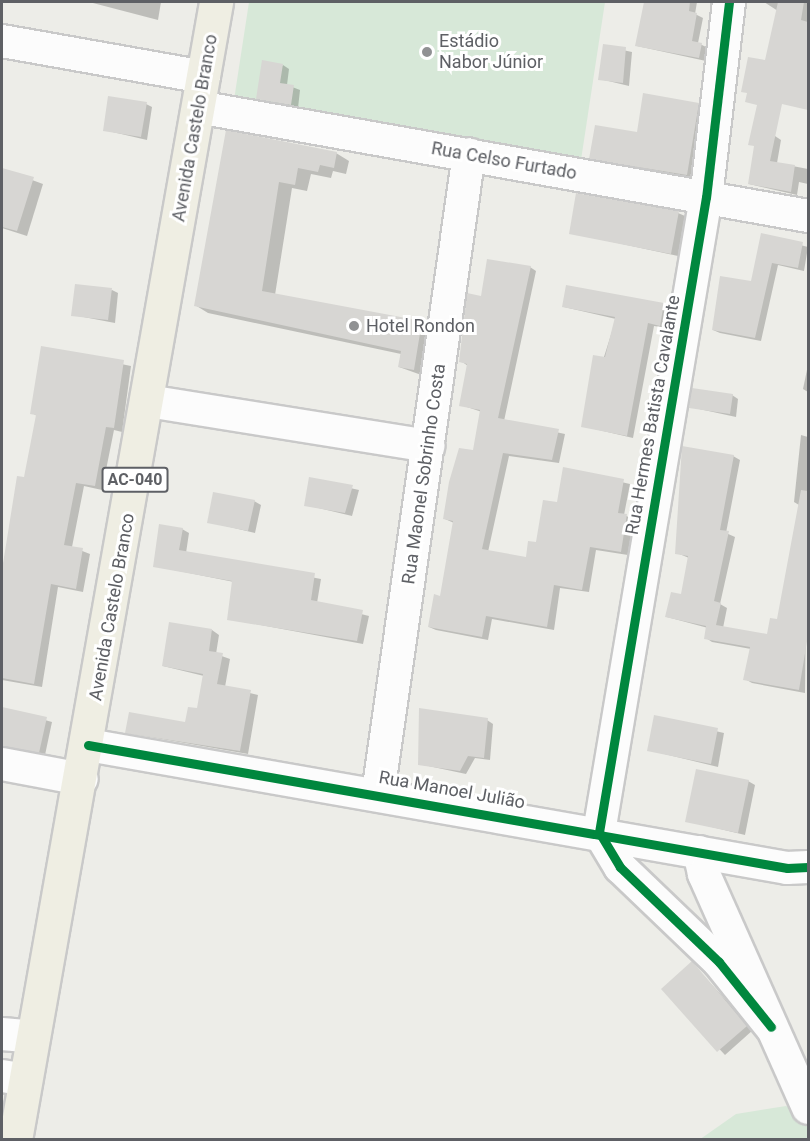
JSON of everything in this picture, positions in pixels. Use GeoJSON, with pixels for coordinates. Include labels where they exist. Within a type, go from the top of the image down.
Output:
{"type":"FeatureCollection","features":[{"type":"Feature","properties":{"kind":"highway","name":"Avenida Castelo Branco"},"geometry":{"type":"LineString","coordinates":[[15,1140],[14,1078],[33,1037],[82,779],[216,2]]}},
{"type":"Feature","properties":{"kind":"street","name":"Rua Hermes Batista Cavalante"},"geometry":{"type":"LineString","coordinates":[[599,832],[706,197],[729,2]]}},
{"type":"Feature","properties":{"kind":"street","name":"Rua Celso Furtado"},"geometry":{"type":"LineString","coordinates":[[2,41],[201,92],[470,154],[808,216]]}},
{"type":"Feature","properties":{"kind":"street","name":"Rua Maonel Sobrinho Costa"},"geometry":{"type":"LineString","coordinates":[[378,794],[470,154]]}},
{"type":"Feature","properties":{"kind":"street"},"geometry":{"type":"LineString","coordinates":[[148,400],[428,446]]}},
{"type":"Feature","properties":{"kind":"street","name":"Rua Manoel Julião"},"geometry":{"type":"LineString","coordinates":[[88,745],[599,832],[787,868],[808,867]]}},
{"type":"Feature","properties":{"kind":"street"},"geometry":{"type":"LineString","coordinates":[[2,764],[82,779]]}},
{"type":"Feature","properties":{"kind":"street"},"geometry":{"type":"LineString","coordinates":[[599,832],[620,867],[719,962],[771,1027]]}},
{"type":"Feature","properties":{"kind":"street"},"geometry":{"type":"LineString","coordinates":[[699,852],[771,1027],[808,1108]]}},
{"type":"Feature","properties":{"kind":"street"},"geometry":{"type":"LineString","coordinates":[[2,1034],[33,1037]]}},
{"type":"Feature","properties":{"kind":"green space","name":"Estádio Nabor Júnior"},"geometry":{"type":"Polygon","coordinates":[[[249,2],[605,2],[581,160],[234,100],[249,2]]]}},
{"type":"Feature","properties":{"kind":"green space"},"geometry":{"type":"Polygon","coordinates":[[[786,1106],[808,1117],[808,1139],[699,1140],[736,1114],[786,1106]]]}},
{"type":"Feature","properties":{"kind":"building"},"geometry":{"type":"Polygon","coordinates":[[[644,2],[690,2],[689,11],[697,13],[692,41],[702,43],[699,58],[635,46],[644,2]]]}},
{"type":"Feature","properties":{"kind":"building"},"geometry":{"type":"Polygon","coordinates":[[[778,2],[804,2],[801,20],[808,22],[808,110],[782,104],[770,161],[795,165],[791,192],[748,184],[754,146],[748,145],[757,105],[745,102],[747,93],[741,92],[748,57],[765,60],[778,2]]]}},
{"type":"Feature","properties":{"kind":"building"},"geometry":{"type":"Polygon","coordinates":[[[603,44],[626,47],[623,83],[598,80],[603,44]]]}},
{"type":"Feature","properties":{"kind":"building"},"geometry":{"type":"Polygon","coordinates":[[[262,60],[283,64],[280,83],[294,85],[291,105],[256,99],[262,60]]]}},
{"type":"Feature","properties":{"kind":"building"},"geometry":{"type":"Polygon","coordinates":[[[643,93],[699,103],[687,175],[589,159],[595,125],[637,132],[643,93]]]}},
{"type":"Feature","properties":{"kind":"building"},"geometry":{"type":"Polygon","coordinates":[[[108,96],[147,102],[141,137],[103,131],[108,96]]]}},
{"type":"Feature","properties":{"kind":"building"},"geometry":{"type":"Polygon","coordinates":[[[226,130],[337,152],[334,168],[320,165],[318,172],[298,168],[295,185],[279,182],[262,291],[422,321],[414,370],[398,367],[401,351],[194,306],[226,130]]]}},
{"type":"Feature","properties":{"kind":"building"},"geometry":{"type":"Polygon","coordinates":[[[2,168],[34,177],[17,231],[2,227],[2,168]]]}},
{"type":"Feature","properties":{"kind":"building"},"geometry":{"type":"Polygon","coordinates":[[[576,193],[679,211],[671,254],[569,234],[576,193]]]}},
{"type":"Feature","properties":{"kind":"building"},"geometry":{"type":"Polygon","coordinates":[[[761,233],[803,242],[798,268],[772,263],[755,338],[712,330],[720,276],[751,281],[761,233]]]}},
{"type":"Feature","properties":{"kind":"building"},"geometry":{"type":"Polygon","coordinates":[[[487,259],[531,266],[498,418],[559,429],[552,460],[503,453],[482,549],[526,557],[528,541],[536,542],[543,500],[557,502],[563,467],[624,479],[618,513],[627,514],[621,552],[590,547],[582,590],[554,585],[547,627],[486,616],[482,637],[428,627],[434,594],[440,596],[453,521],[443,519],[449,482],[459,448],[473,450],[480,410],[459,406],[467,364],[459,362],[467,293],[481,296],[487,259]]]}},
{"type":"Feature","properties":{"kind":"building"},"geometry":{"type":"Polygon","coordinates":[[[75,284],[112,288],[108,320],[71,316],[75,284]]]}},
{"type":"Feature","properties":{"kind":"building"},"geometry":{"type":"Polygon","coordinates":[[[566,285],[664,303],[660,326],[648,323],[627,436],[581,427],[593,355],[605,357],[615,317],[562,307],[566,285]]]}},
{"type":"Feature","properties":{"kind":"building"},"geometry":{"type":"Polygon","coordinates":[[[41,346],[124,360],[114,428],[106,427],[95,486],[76,483],[64,545],[83,548],[76,589],[51,584],[34,684],[2,678],[2,570],[17,476],[24,477],[36,415],[30,414],[41,346]]]}},
{"type":"Feature","properties":{"kind":"building"},"geometry":{"type":"Polygon","coordinates":[[[692,388],[733,394],[730,414],[689,408],[692,388]]]}},
{"type":"Feature","properties":{"kind":"building"},"geometry":{"type":"Polygon","coordinates":[[[682,446],[734,455],[720,530],[729,531],[714,601],[721,603],[716,625],[767,634],[770,618],[777,619],[801,490],[808,491],[808,635],[799,690],[743,680],[750,647],[704,639],[706,626],[665,617],[671,592],[681,594],[688,556],[675,554],[682,446]]]}},
{"type":"Feature","properties":{"kind":"building"},"geometry":{"type":"Polygon","coordinates":[[[309,477],[353,485],[345,513],[304,506],[309,477]]]}},
{"type":"Feature","properties":{"kind":"building"},"geometry":{"type":"Polygon","coordinates":[[[213,492],[255,500],[248,531],[207,523],[213,492]]]}},
{"type":"Feature","properties":{"kind":"building"},"geometry":{"type":"Polygon","coordinates":[[[159,524],[183,528],[179,550],[315,573],[311,600],[363,610],[357,641],[227,620],[232,581],[153,567],[159,524]]]}},
{"type":"Feature","properties":{"kind":"building"},"geometry":{"type":"Polygon","coordinates":[[[169,622],[212,629],[209,651],[223,653],[217,684],[251,690],[240,751],[125,733],[129,712],[185,722],[188,707],[197,708],[203,674],[162,666],[169,622]]]}},
{"type":"Feature","properties":{"kind":"building"},"geometry":{"type":"Polygon","coordinates":[[[2,707],[47,717],[39,753],[2,747],[2,707]]]}},
{"type":"Feature","properties":{"kind":"building"},"geometry":{"type":"Polygon","coordinates":[[[419,708],[488,718],[484,758],[468,756],[460,771],[418,765],[419,708]]]}},
{"type":"Feature","properties":{"kind":"building"},"geometry":{"type":"Polygon","coordinates":[[[654,715],[718,728],[711,764],[647,751],[654,715]]]}},
{"type":"Feature","properties":{"kind":"building"},"geometry":{"type":"Polygon","coordinates":[[[696,769],[749,780],[738,833],[685,822],[696,769]]]}},
{"type":"Feature","properties":{"kind":"building"},"geometry":{"type":"Polygon","coordinates":[[[692,961],[747,1026],[717,1052],[661,989],[692,961]]]}},
{"type":"Feature","properties":{"kind":"cycle path"},"geometry":{"type":"LineString","coordinates":[[729,2],[706,197],[599,832],[620,867],[719,962],[771,1027]]}},
{"type":"Feature","properties":{"kind":"cycle path"},"geometry":{"type":"LineString","coordinates":[[88,745],[787,868],[808,867]]}},
{"type":"Feature","properties":{"kind":"place","name":"Estádio Nabor Júnior"},"geometry":{"type":"Point","coordinates":[427,52]}},
{"type":"Feature","properties":{"kind":"place","name":"Hotel Rondon"},"geometry":{"type":"Point","coordinates":[354,326]}}]}
